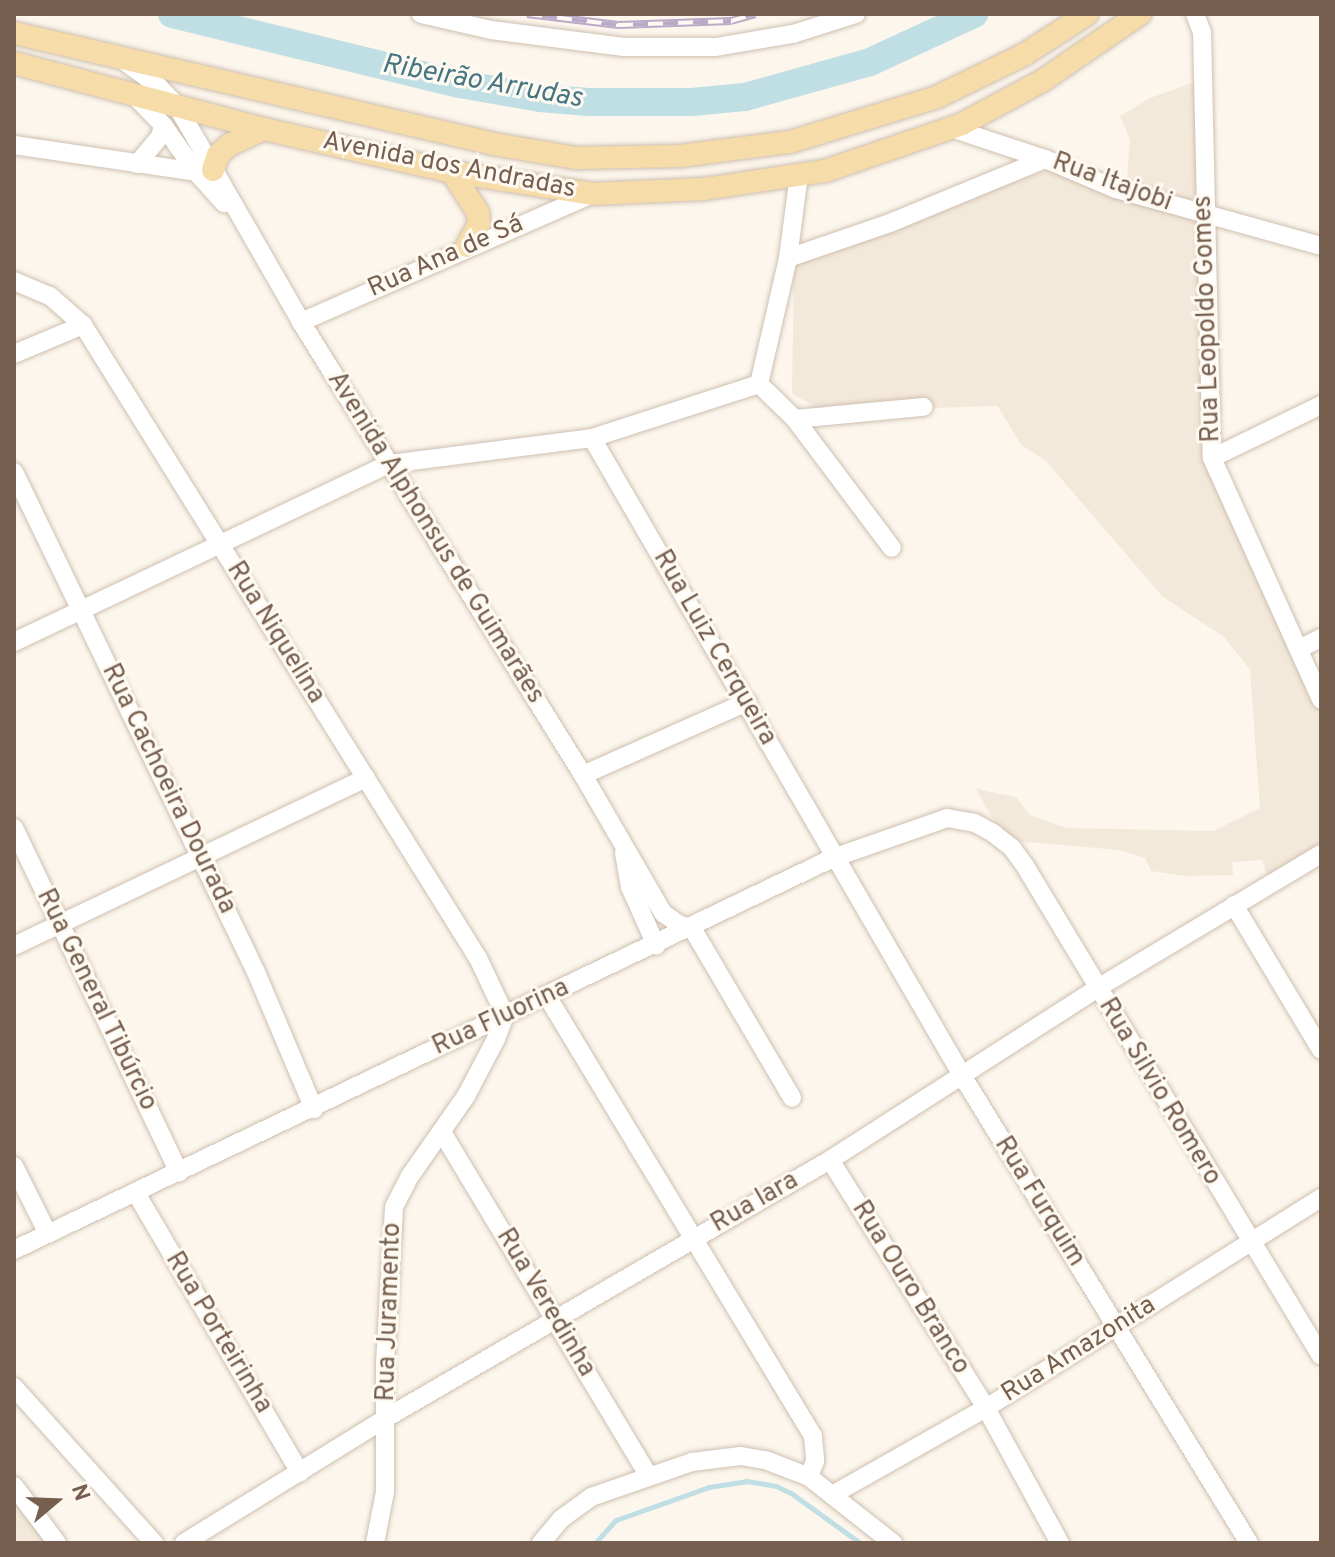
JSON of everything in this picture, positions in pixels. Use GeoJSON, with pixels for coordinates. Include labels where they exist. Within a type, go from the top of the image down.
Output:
{"type":"FeatureCollection","features":[{"type":"Feature","properties":{"kind":"main road","name":"Avenida dos Andradas"},"geometry":{"type":"LineString","coordinates":[[14,33],[124,61],[507,146],[577,158],[680,156],[790,142],[937,97],[1025,54],[1087,14]]}},
{"type":"Feature","properties":{"kind":"main road","name":"Avenida dos Andradas"},"geometry":{"type":"LineString","coordinates":[[14,63],[264,129],[452,172],[592,194],[704,189],[825,171],[951,128],[1042,81],[1140,14]]}},
{"type":"Feature","properties":{"kind":"main road"},"geometry":{"type":"LineString","coordinates":[[205,171],[229,145],[264,129]]}},
{"type":"Feature","properties":{"kind":"main road"},"geometry":{"type":"LineString","coordinates":[[592,194],[680,156]]}},
{"type":"Feature","properties":{"kind":"main road"},"geometry":{"type":"LineString","coordinates":[[452,172],[478,213],[479,224],[467,246]]}},
{"type":"Feature","properties":{"kind":"street"},"geometry":{"type":"LineString","coordinates":[[421,14],[491,30],[624,47],[716,47],[793,34],[856,14]]}},
{"type":"Feature","properties":{"kind":"street","name":"Rua Leopoldo Gomes"},"geometry":{"type":"LineString","coordinates":[[1195,14],[1202,32],[1212,458],[1321,699]]}},
{"type":"Feature","properties":{"kind":"street","name":"Avenida Alphonsus de Guimarães"},"geometry":{"type":"LineString","coordinates":[[124,61],[158,86],[177,106],[205,171]]}},
{"type":"Feature","properties":{"kind":"street","name":"Avenida Alphonsus de Guimarães"},"geometry":{"type":"LineString","coordinates":[[134,95],[205,171],[244,226],[583,775],[623,850],[663,913],[680,925],[692,928]]}},
{"type":"Feature","properties":{"kind":"street"},"geometry":{"type":"LineString","coordinates":[[137,164],[160,137],[163,125]]}},
{"type":"Feature","properties":{"kind":"street","name":"Rua Itajobi"},"geometry":{"type":"LineString","coordinates":[[951,128],[1045,159],[1116,189],[1321,246]]}},
{"type":"Feature","properties":{"kind":"street"},"geometry":{"type":"LineString","coordinates":[[14,145],[205,171]]}},
{"type":"Feature","properties":{"kind":"street"},"geometry":{"type":"LineString","coordinates":[[788,258],[890,223],[1045,159]]}},
{"type":"Feature","properties":{"kind":"street"},"geometry":{"type":"LineString","coordinates":[[759,384],[788,258],[799,175]]}},
{"type":"Feature","properties":{"kind":"street","name":"Rua Ana de Sá"},"geometry":{"type":"LineString","coordinates":[[301,322],[467,246],[592,194]]}},
{"type":"Feature","properties":{"kind":"street","name":"Rua Niquelina"},"geometry":{"type":"LineString","coordinates":[[14,281],[50,296],[83,325],[478,958],[505,1015]]}},
{"type":"Feature","properties":{"kind":"street"},"geometry":{"type":"LineString","coordinates":[[14,354],[83,325]]}},
{"type":"Feature","properties":{"kind":"street"},"geometry":{"type":"LineString","coordinates":[[759,384],[795,419],[892,548]]}},
{"type":"Feature","properties":{"kind":"street"},"geometry":{"type":"LineString","coordinates":[[14,642],[389,464],[592,438],[759,384]]}},
{"type":"Feature","properties":{"kind":"street"},"geometry":{"type":"LineString","coordinates":[[1212,458],[1321,405]]}},
{"type":"Feature","properties":{"kind":"street"},"geometry":{"type":"LineString","coordinates":[[795,419],[923,407]]}},
{"type":"Feature","properties":{"kind":"street","name":"Rua Luiz Cerqueira"},"geometry":{"type":"LineString","coordinates":[[592,438],[747,702],[833,858]]}},
{"type":"Feature","properties":{"kind":"street","name":"Rua Cachoeira Dourada"},"geometry":{"type":"LineString","coordinates":[[14,472],[256,972],[314,1109]]}},
{"type":"Feature","properties":{"kind":"street"},"geometry":{"type":"LineString","coordinates":[[1299,649],[1321,638]]}},
{"type":"Feature","properties":{"kind":"street"},"geometry":{"type":"LineString","coordinates":[[583,775],[747,702]]}},
{"type":"Feature","properties":{"kind":"street"},"geometry":{"type":"LineString","coordinates":[[14,946],[366,778]]}},
{"type":"Feature","properties":{"kind":"street","name":"Rua Fluorina"},"geometry":{"type":"LineString","coordinates":[[14,1250],[833,858],[947,818],[975,823],[993,833]]}},
{"type":"Feature","properties":{"kind":"street","name":"Rua General Tibúrcio"},"geometry":{"type":"LineString","coordinates":[[14,828],[179,1172]]}},
{"type":"Feature","properties":{"kind":"street","name":"Rua Silvio Romero"},"geometry":{"type":"LineString","coordinates":[[993,833],[1012,848],[1025,866],[1096,989],[1321,1356]]}},
{"type":"Feature","properties":{"kind":"street","name":"Avenida Alphonsus de Guimarães"},"geometry":{"type":"LineString","coordinates":[[623,850],[630,887],[656,945]]}},
{"type":"Feature","properties":{"kind":"street","name":"Rua Iara"},"geometry":{"type":"LineString","coordinates":[[184,1543],[386,1418],[830,1160],[1096,989],[1321,854]]}},
{"type":"Feature","properties":{"kind":"street","name":"Rua Furquim"},"geometry":{"type":"LineString","coordinates":[[833,858],[963,1077],[1249,1543]]}},
{"type":"Feature","properties":{"kind":"street"},"geometry":{"type":"LineString","coordinates":[[1234,905],[1321,1050]]}},
{"type":"Feature","properties":{"kind":"street"},"geometry":{"type":"LineString","coordinates":[[692,928],[792,1098]]}},
{"type":"Feature","properties":{"kind":"street"},"geometry":{"type":"LineString","coordinates":[[547,996],[813,1436],[815,1461],[809,1477]]}},
{"type":"Feature","properties":{"kind":"street","name":"Rua Juramento"},"geometry":{"type":"LineString","coordinates":[[375,1543],[385,1492],[390,1228],[402,1190],[486,1059],[505,1015]]}},
{"type":"Feature","properties":{"kind":"street","name":"Rua Veredinha"},"geometry":{"type":"LineString","coordinates":[[442,1132],[648,1475]]}},
{"type":"Feature","properties":{"kind":"street","name":"Rua Ouro Branco"},"geometry":{"type":"LineString","coordinates":[[830,1160],[986,1408],[1060,1543]]}},
{"type":"Feature","properties":{"kind":"street"},"geometry":{"type":"LineString","coordinates":[[14,1166],[48,1234]]}},
{"type":"Feature","properties":{"kind":"street","name":"Rua Porteirinha"},"geometry":{"type":"LineString","coordinates":[[136,1193],[300,1472]]}},
{"type":"Feature","properties":{"kind":"street","name":"Rua Amazonita"},"geometry":{"type":"LineString","coordinates":[[832,1495],[986,1408],[1321,1198]]}},
{"type":"Feature","properties":{"kind":"street"},"geometry":{"type":"LineString","coordinates":[[14,1387],[154,1543]]}},
{"type":"Feature","properties":{"kind":"street"},"geometry":{"type":"LineString","coordinates":[[541,1543],[561,1519],[591,1497],[692,1462],[741,1456],[768,1461],[809,1477],[893,1543]]}},
{"type":"Feature","properties":{"kind":"street"},"geometry":{"type":"LineString","coordinates":[[14,1486],[57,1543]]}},
{"type":"Feature","properties":{"kind":"shaded area"},"geometry":{"type":"Polygon","coordinates":[[[1200,80],[1203,451],[1321,715],[1321,849],[1269,881],[1262,860],[1232,862],[1233,875],[1185,876],[1151,871],[1145,858],[1119,850],[1005,840],[976,789],[1016,797],[1030,815],[1066,828],[1213,831],[1260,808],[1250,669],[1223,636],[1163,597],[1045,460],[1021,445],[998,406],[824,411],[792,394],[794,265],[1053,168],[1126,194],[1130,140],[1120,116],[1150,98],[1200,80]]]}},
{"type":"Feature","properties":{"kind":"shaded area"},"geometry":{"type":"Polygon","coordinates":[[[14,1478],[62,1543],[14,1543],[14,1478]]]}},
{"type":"Feature","properties":{"kind":"waterway","name":"Ribeirão Arrudas"},"geometry":{"type":"LineString","coordinates":[[172,14],[460,84],[540,98],[588,102],[692,102],[745,97],[870,62],[974,14]]}},
{"type":"Feature","properties":{"kind":"waterway"},"geometry":{"type":"LineString","coordinates":[[595,1543],[616,1520],[709,1487],[746,1481],[776,1486],[791,1493],[860,1543]]}},
{"type":"Feature","properties":{"kind":"railway"},"geometry":{"type":"LineString","coordinates":[[527,14],[618,25],[731,21],[755,14]]}}]}
